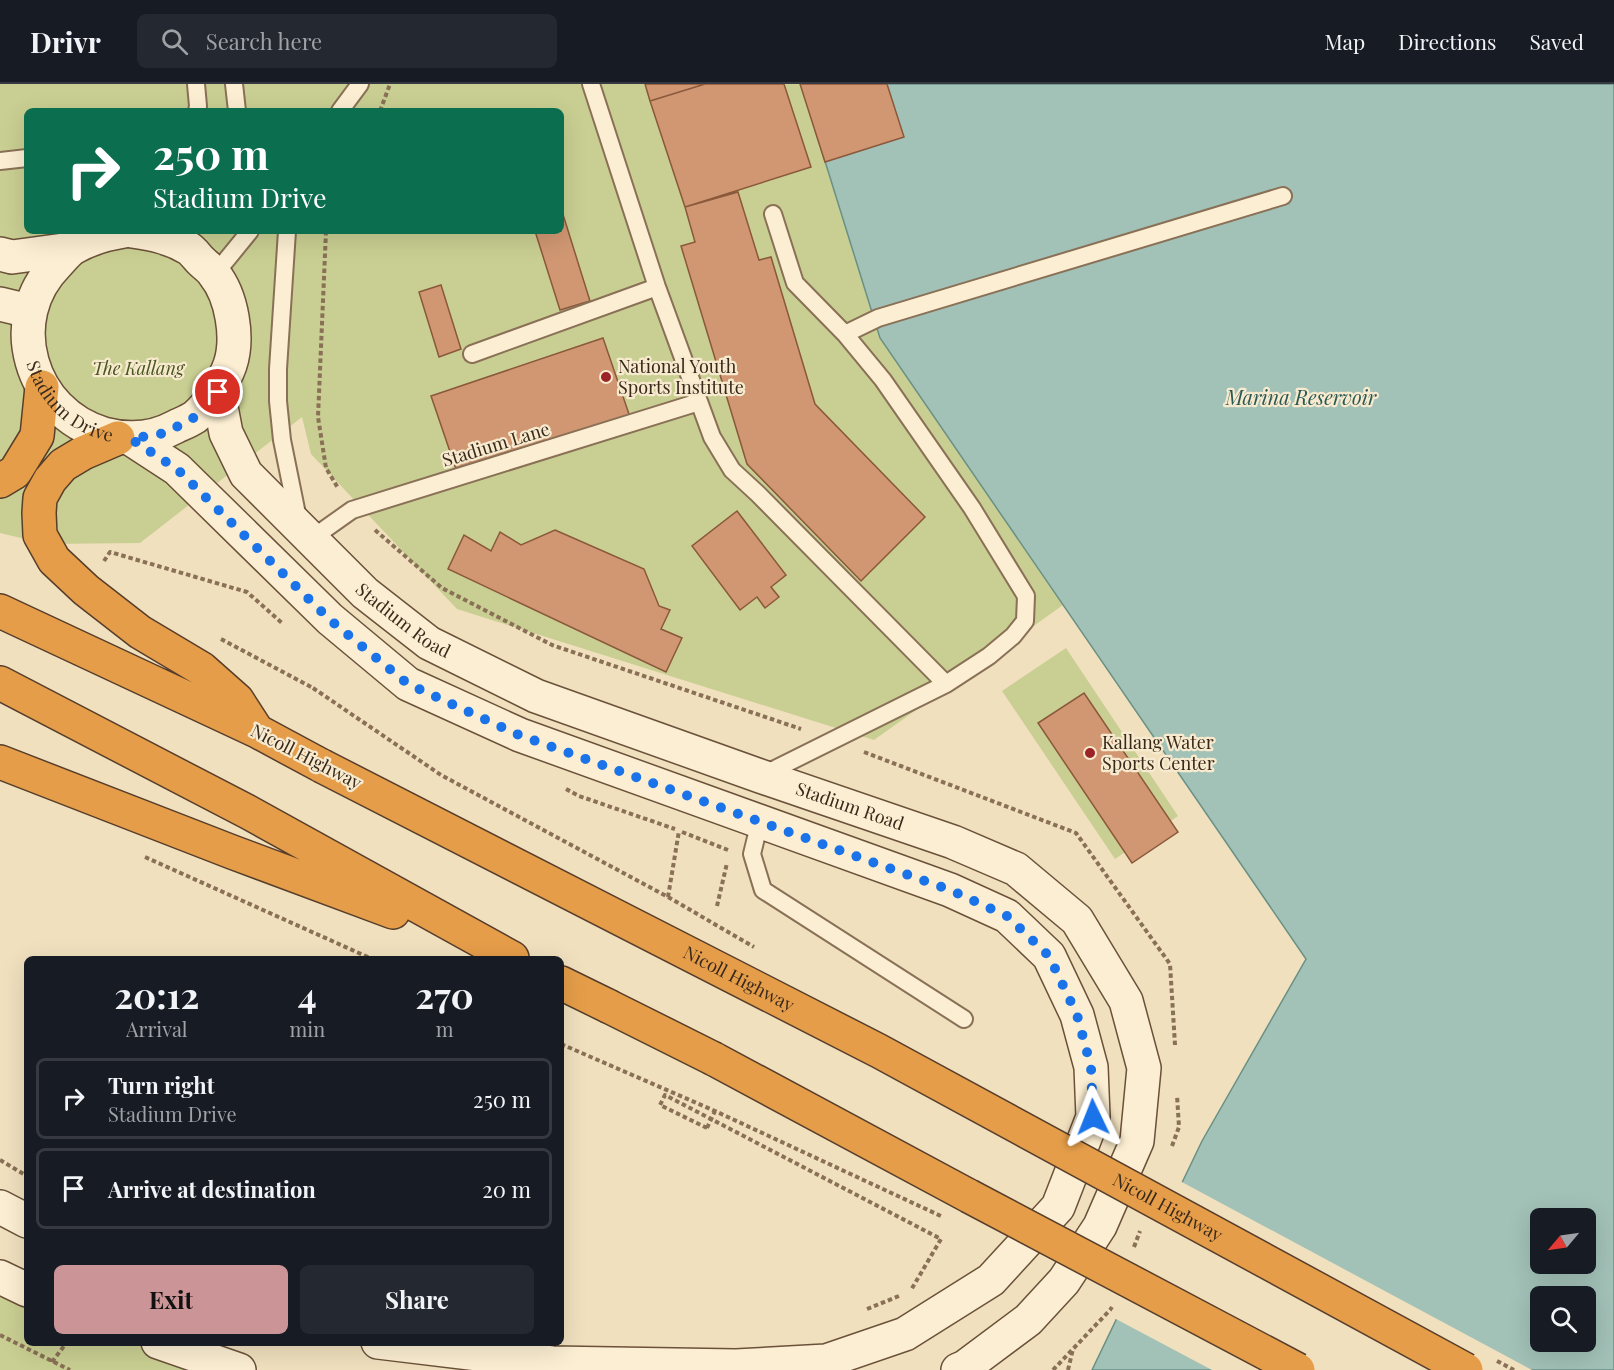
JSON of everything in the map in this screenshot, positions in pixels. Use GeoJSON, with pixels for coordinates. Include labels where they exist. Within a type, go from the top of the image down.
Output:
{"type":"FeatureCollection","features":[{"type":"Feature","properties":{"kind":"highway"},"geometry":{"type":"LineString","coordinates":[[0,481],[15,472],[37,436],[42,387]]}},
{"type":"Feature","properties":{"kind":"highway"},"geometry":{"type":"LineString","coordinates":[[125,438],[83,453],[63,465],[50,480],[40,498],[40,535],[54,560],[86,590],[140,632],[202,669],[237,700],[257,731]]}},
{"type":"Feature","properties":{"kind":"highway","name":"Nicoll Highway"},"geometry":{"type":"LineString","coordinates":[[0,611],[257,731],[879,1051],[1466,1370]]}},
{"type":"Feature","properties":{"kind":"highway"},"geometry":{"type":"LineString","coordinates":[[0,683],[249,812],[502,954]]}},
{"type":"Feature","properties":{"kind":"highway"},"geometry":{"type":"LineString","coordinates":[[0,762],[502,954]]}},
{"type":"Feature","properties":{"kind":"highway"},"geometry":{"type":"LineString","coordinates":[[564,984],[714,1059],[1298,1370]]}},
{"type":"Feature","properties":{"kind":"street","name":"Stadium Drive"},"geometry":{"type":"LineString","coordinates":[[0,254],[12,257],[71,249],[98,236],[108,234]]}},
{"type":"Feature","properties":{"kind":"street","name":"Stadium Drive"},"geometry":{"type":"LineString","coordinates":[[71,249],[15,307],[42,387],[62,412],[88,429],[125,438],[165,433],[195,417],[218,392],[231,363],[234,333],[229,302],[215,274],[190,249],[156,234]]}},
{"type":"Feature","properties":{"kind":"street","name":"Stadium Road"},"geometry":{"type":"LineString","coordinates":[[218,392],[226,433],[246,474],[366,593],[429,643],[536,696],[953,842],[1016,869],[1077,920],[1126,1001],[1144,1068],[1137,1141],[1100,1226],[1064,1281],[1028,1320],[958,1370]]}},
{"type":"Feature","properties":{"kind":"street"},"geometry":{"type":"LineString","coordinates":[[125,438],[177,469],[330,620],[408,684],[519,735],[950,890],[1007,916],[1049,956],[1077,1015],[1091,1067],[1093,1117],[1059,1207],[991,1280],[905,1334],[826,1361],[736,1366],[552,1363],[411,1346]]}},
{"type":"Feature","properties":{"kind":"street"},"geometry":{"type":"LineString","coordinates":[[0,1207],[24,1219]]}},
{"type":"Feature","properties":{"kind":"street"},"geometry":{"type":"LineString","coordinates":[[0,1277],[24,1289]]}},
{"type":"Feature","properties":{"kind":"street"},"geometry":{"type":"LineString","coordinates":[[170,1346],[239,1370]]}},
{"type":"Feature","properties":{"kind":"lane"},"geometry":{"type":"LineString","coordinates":[[196,84],[197,108]]}},
{"type":"Feature","properties":{"kind":"lane"},"geometry":{"type":"LineString","coordinates":[[234,84],[237,108]]}},
{"type":"Feature","properties":{"kind":"lane"},"geometry":{"type":"LineString","coordinates":[[342,108],[360,84]]}},
{"type":"Feature","properties":{"kind":"lane"},"geometry":{"type":"LineString","coordinates":[[591,84],[657,287],[712,437],[732,470],[946,684]]}},
{"type":"Feature","properties":{"kind":"lane"},"geometry":{"type":"LineString","coordinates":[[0,161],[24,158]]}},
{"type":"Feature","properties":{"kind":"lane"},"geometry":{"type":"LineString","coordinates":[[845,334],[878,318],[1283,196]]}},
{"type":"Feature","properties":{"kind":"lane"},"geometry":{"type":"LineString","coordinates":[[760,776],[946,684],[989,656],[1013,636],[1024,621],[1026,596],[959,490],[883,380],[845,334],[795,284],[773,214]]}},
{"type":"Feature","properties":{"kind":"lane"},"geometry":{"type":"LineString","coordinates":[[215,274],[248,234]]}},
{"type":"Feature","properties":{"kind":"lane"},"geometry":{"type":"LineString","coordinates":[[287,234],[278,401],[282,440],[305,533]]}},
{"type":"Feature","properties":{"kind":"lane"},"geometry":{"type":"LineString","coordinates":[[472,354],[657,287]]}},
{"type":"Feature","properties":{"kind":"lane","name":"Stadium Lane"},"geometry":{"type":"LineString","coordinates":[[305,533],[352,510],[699,402]]}},
{"type":"Feature","properties":{"kind":"lane"},"geometry":{"type":"LineString","coordinates":[[760,821],[752,854],[763,890],[964,1019]]}},
{"type":"Feature","properties":{"kind":"path"},"geometry":{"type":"LineString","coordinates":[[381,108],[390,84]]}},
{"type":"Feature","properties":{"kind":"path"},"geometry":{"type":"LineString","coordinates":[[668,897],[679,831]]}},
{"type":"Feature","properties":{"kind":"path"},"geometry":{"type":"LineString","coordinates":[[717,906],[726,867]]}},
{"type":"Feature","properties":{"kind":"path"},"geometry":{"type":"LineString","coordinates":[[208,887],[365,956]]}},
{"type":"Feature","properties":{"kind":"path"},"geometry":{"type":"LineString","coordinates":[[564,1045],[715,1111],[949,1220]]}},
{"type":"Feature","properties":{"kind":"path"},"geometry":{"type":"LineString","coordinates":[[715,1111],[707,1128],[660,1105],[665,1095],[941,1239],[910,1292]]}},
{"type":"Feature","properties":{"kind":"path"},"geometry":{"type":"LineString","coordinates":[[0,1160],[24,1174]]}},
{"type":"Feature","properties":{"kind":"path"},"geometry":{"type":"LineString","coordinates":[[859,1312],[900,1296]]}},
{"type":"Feature","properties":{"kind":"path"},"geometry":{"type":"LineString","coordinates":[[1108,1302],[1118,1308]]}},
{"type":"Feature","properties":{"kind":"path"},"geometry":{"type":"LineString","coordinates":[[0,1335],[69,1370]]}},
{"type":"Feature","properties":{"kind":"path"},"geometry":{"type":"LineString","coordinates":[[52,1362],[63,1346]]}},
{"type":"Feature","properties":{"kind":"path"},"geometry":{"type":"LineString","coordinates":[[1053,1370],[1073,1348],[1068,1370]]}},
{"type":"Feature","properties":{"kind":"green space","name":"National Youth Sports Institute"},"geometry":{"type":"Polygon","coordinates":[[[0,84],[801,84],[880,338],[1063,605],[874,740],[457,609],[311,454],[302,417],[140,543],[46,544],[0,533],[0,84]]]}},
{"type":"Feature","properties":{"kind":"green space","name":"Kallang Water Sports Center"},"geometry":{"type":"Polygon","coordinates":[[[1066,648],[1178,816],[1115,859],[1002,691],[1066,648]]]}},
{"type":"Feature","properties":{"kind":"green space"},"geometry":{"type":"Polygon","coordinates":[[[0,1277],[24,1289],[24,1346],[167,1346],[239,1370],[0,1370],[0,1277]]]}},
{"type":"Feature","properties":{"kind":"water","name":"Marina Reservoir"},"geometry":{"type":"Polygon","coordinates":[[[801,84],[1614,84],[1614,1370],[1092,1370],[1202,1141],[1306,959],[880,338],[801,84]]]}},
{"type":"Feature","properties":{"kind":"pier"},"geometry":{"type":"Polygon","coordinates":[[[1180,1181],[1532,1370],[1212,1370],[1114,1318],[1180,1181]]]}},
{"type":"Feature","properties":{"kind":"building"},"geometry":{"type":"Polygon","coordinates":[[[645,84],[705,84],[650,101],[645,84]]]}},
{"type":"Feature","properties":{"kind":"building"},"geometry":{"type":"Polygon","coordinates":[[[705,84],[784,84],[811,167],[685,207],[650,101],[705,84]]]}},
{"type":"Feature","properties":{"kind":"building"},"geometry":{"type":"Polygon","coordinates":[[[800,84],[887,84],[904,137],[825,162],[800,84]]]}},
{"type":"Feature","properties":{"kind":"building"},"geometry":{"type":"Polygon","coordinates":[[[738,192],[759,260],[771,257],[815,404],[925,517],[861,581],[747,464],[681,246],[695,242],[685,207],[738,192]]]}},
{"type":"Feature","properties":{"kind":"building"},"geometry":{"type":"Polygon","coordinates":[[[564,218],[590,301],[560,310],[536,234],[564,234],[564,218]]]}},
{"type":"Feature","properties":{"kind":"building"},"geometry":{"type":"Polygon","coordinates":[[[441,285],[461,349],[439,357],[419,292],[441,285]]]}},
{"type":"Feature","properties":{"kind":"building"},"geometry":{"type":"Polygon","coordinates":[[[603,338],[630,417],[458,475],[431,396],[603,338]]]}},
{"type":"Feature","properties":{"kind":"building"},"geometry":{"type":"Polygon","coordinates":[[[737,511],[786,575],[771,587],[779,597],[765,608],[757,597],[740,610],[692,546],[737,511]]]}},
{"type":"Feature","properties":{"kind":"building"},"geometry":{"type":"Polygon","coordinates":[[[555,530],[644,569],[659,606],[670,610],[661,629],[682,638],[666,672],[448,569],[464,535],[491,551],[500,532],[521,545],[555,530]]]}},
{"type":"Feature","properties":{"kind":"building"},"geometry":{"type":"Polygon","coordinates":[[[1084,693],[1178,832],[1132,863],[1038,723],[1084,693]]]}},
{"type":"Feature","properties":{"kind":"place","name":"National Youth Sports Institute"},"geometry":{"type":"Point","coordinates":[606,377]}},
{"type":"Feature","properties":{"kind":"place","name":"Kallang Water Sports Center"},"geometry":{"type":"Point","coordinates":[1090,753]}},
{"type":"Feature","properties":{"kind":"route"},"geometry":{"type":"LineString","coordinates":[[218,392],[195,417],[165,433],[131,439],[177,469],[330,620],[408,684],[519,735],[950,890],[1007,916],[1049,956],[1077,1015],[1091,1067],[1093,1117]]}},
{"type":"Feature","properties":{"kind":"park label","name":"The Kallang"},"geometry":{"type":"Point","coordinates":[138,369]}}]}
